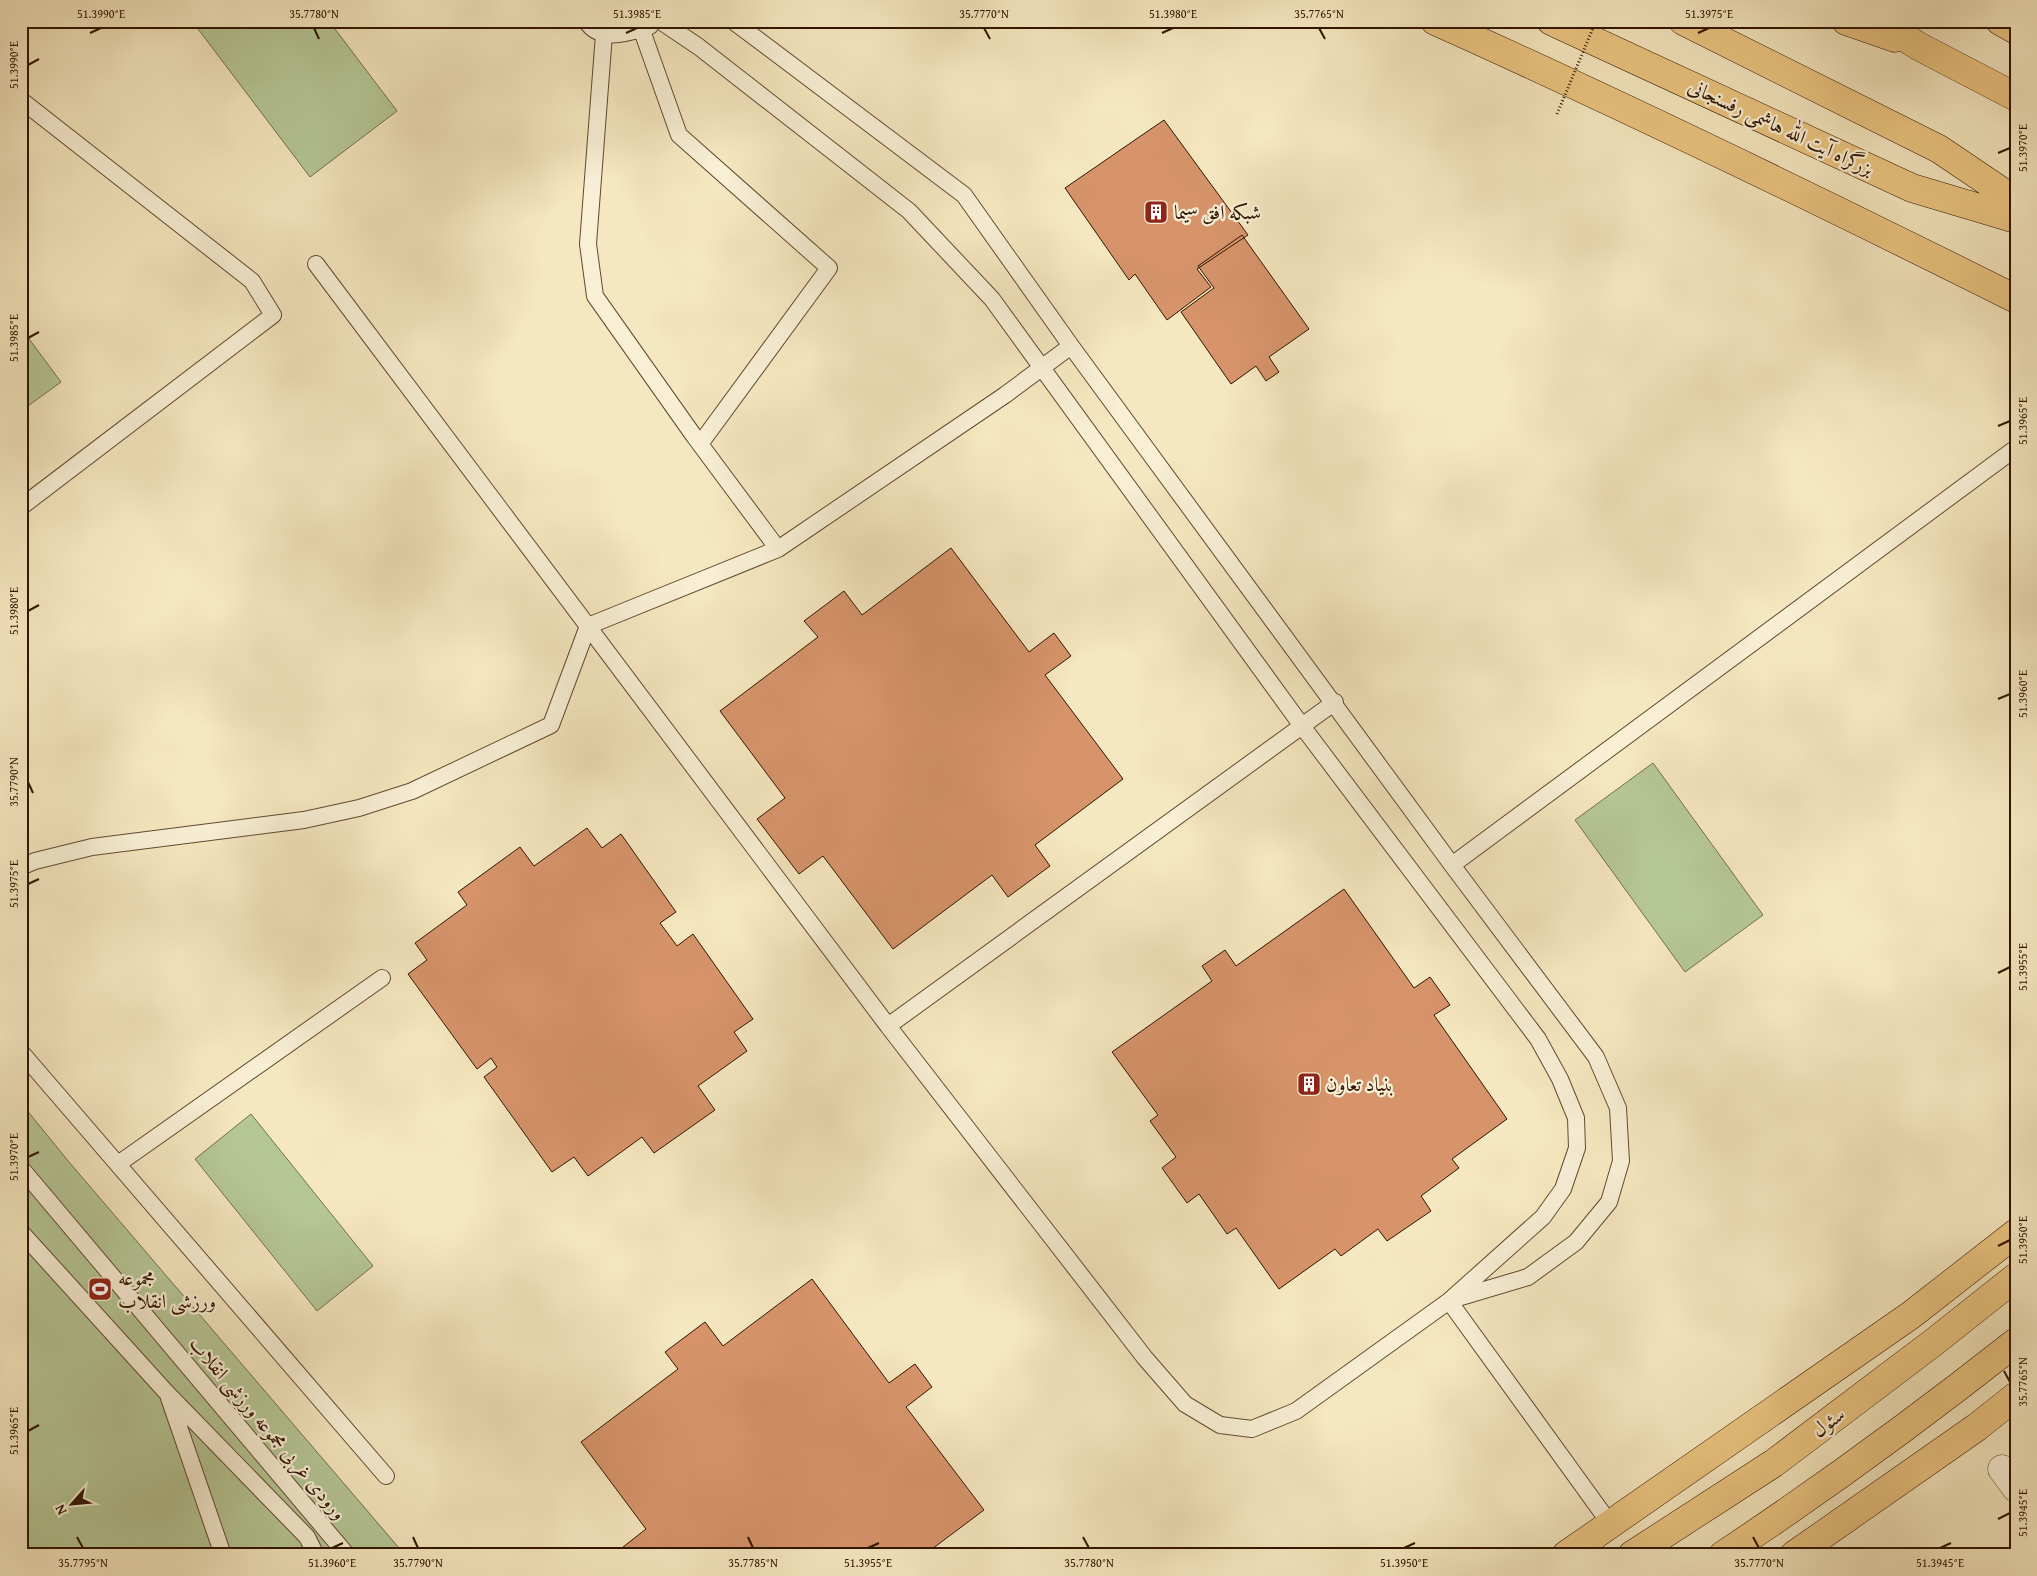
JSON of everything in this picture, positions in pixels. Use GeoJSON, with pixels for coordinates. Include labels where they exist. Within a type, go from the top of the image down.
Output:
{"type":"FeatureCollection","features":[{"type":"Feature","properties":{"kind":"main road"},"geometry":{"type":"LineString","coordinates":[[1435,21],[1591,91],[2016,299]]}},
{"type":"Feature","properties":{"kind":"main road","name":"بزرگراه آیت الله هاشمی رفسنجانی"},"geometry":{"type":"LineString","coordinates":[[1551,21],[1912,188],[2016,219]]}},
{"type":"Feature","properties":{"kind":"main road"},"geometry":{"type":"LineString","coordinates":[[1683,21],[1939,149],[2016,202]]}},
{"type":"Feature","properties":{"kind":"main road"},"geometry":{"type":"LineString","coordinates":[[1846,21],[1920,47]]}},
{"type":"Feature","properties":{"kind":"main road"},"geometry":{"type":"LineString","coordinates":[[1878,21],[1920,47],[2016,97]]}},
{"type":"Feature","properties":{"kind":"main road"},"geometry":{"type":"LineString","coordinates":[[2000,21],[2016,30]]}},
{"type":"Feature","properties":{"kind":"main road"},"geometry":{"type":"LineString","coordinates":[[1566,1555],[1911,1315],[2016,1234]]}},
{"type":"Feature","properties":{"kind":"main road","name":"سئول"},"geometry":{"type":"LineString","coordinates":[[1632,1555],[1774,1463],[1934,1342],[2016,1277]]}},
{"type":"Feature","properties":{"kind":"main road"},"geometry":{"type":"LineString","coordinates":[[1723,1555],[1808,1499],[1966,1382],[2016,1342]]}},
{"type":"Feature","properties":{"kind":"main road"},"geometry":{"type":"LineString","coordinates":[[1794,1555],[1977,1426],[2016,1396]]}},
{"type":"Feature","properties":{"kind":"lane"},"geometry":{"type":"LineString","coordinates":[[316,264],[888,1026],[1145,1358],[1184,1404],[1220,1425],[1252,1430],[1296,1411],[1449,1301],[1543,1217],[1563,1189],[1577,1148],[1576,1118],[1560,1079],[1538,1039],[1302,726],[992,300],[908,211],[699,47],[662,22],[621,35],[604,34],[589,26],[586,21]]}},
{"type":"Feature","properties":{"kind":"lane"},"geometry":{"type":"LineString","coordinates":[[733,21],[964,195],[1071,346],[1335,702],[1452,865],[1596,1057],[1618,1108],[1621,1160],[1609,1202],[1576,1242],[1528,1277],[1449,1301]]}},
{"type":"Feature","properties":{"kind":"lane"},"geometry":{"type":"LineString","coordinates":[[641,28],[679,135],[829,268],[700,444]]}},
{"type":"Feature","properties":{"kind":"lane"},"geometry":{"type":"LineString","coordinates":[[604,34],[588,244],[595,296],[700,444],[778,549]]}},
{"type":"Feature","properties":{"kind":"lane"},"geometry":{"type":"LineString","coordinates":[[21,100],[252,282],[273,315],[21,507]]}},
{"type":"Feature","properties":{"kind":"lane"},"geometry":{"type":"LineString","coordinates":[[21,867],[35,861],[92,847],[304,820],[359,808],[412,791],[551,725],[588,626],[778,549],[1042,368],[1071,346]]}},
{"type":"Feature","properties":{"kind":"lane"},"geometry":{"type":"LineString","coordinates":[[1452,865],[2016,448]]}},
{"type":"Feature","properties":{"kind":"lane"},"geometry":{"type":"LineString","coordinates":[[888,1026],[1335,702]]}},
{"type":"Feature","properties":{"kind":"lane"},"geometry":{"type":"LineString","coordinates":[[118,1164],[382,978]]}},
{"type":"Feature","properties":{"kind":"lane"},"geometry":{"type":"LineString","coordinates":[[21,1052],[386,1476]]}},
{"type":"Feature","properties":{"kind":"lane","name":"ورودی غربی مجموعه ورزشی انقلاب"},"geometry":{"type":"LineString","coordinates":[[21,1168],[347,1555]]}},
{"type":"Feature","properties":{"kind":"lane"},"geometry":{"type":"LineString","coordinates":[[21,1232],[166,1392],[307,1537],[316,1555]]}},
{"type":"Feature","properties":{"kind":"lane"},"geometry":{"type":"LineString","coordinates":[[1449,1301],[1611,1525]]}},
{"type":"Feature","properties":{"kind":"lane"},"geometry":{"type":"LineString","coordinates":[[166,1392],[194,1469],[221,1554]]}},
{"type":"Feature","properties":{"kind":"path"},"geometry":{"type":"LineString","coordinates":[[1557,114],[1596,21]]}},
{"type":"Feature","properties":{"kind":"green space"},"geometry":{"type":"Polygon","coordinates":[[[192,21],[329,21],[397,111],[310,177],[192,21]]]}},
{"type":"Feature","properties":{"kind":"green space"},"geometry":{"type":"Polygon","coordinates":[[[21,328],[61,382],[21,411],[21,328]]]}},
{"type":"Feature","properties":{"kind":"green space"},"geometry":{"type":"Polygon","coordinates":[[[1653,763],[1763,915],[1685,972],[1575,820],[1653,763]]]}},
{"type":"Feature","properties":{"kind":"green space","name":"مجموعه ورزشی انقلاب"},"geometry":{"type":"Polygon","coordinates":[[[21,1103],[69,1162],[405,1555],[21,1555],[21,1103]]]}},
{"type":"Feature","properties":{"kind":"green space"},"geometry":{"type":"Polygon","coordinates":[[[251,1114],[373,1266],[317,1311],[195,1159],[251,1114]]]}},
{"type":"Feature","properties":{"kind":"building","name":"شبکه افق سیما"},"geometry":{"type":"Polygon","coordinates":[[[1164,120],[1248,235],[1197,269],[1211,287],[1167,320],[1135,274],[1129,280],[1065,188],[1164,120]]]}},
{"type":"Feature","properties":{"kind":"building"},"geometry":{"type":"Polygon","coordinates":[[[1242,235],[1309,329],[1269,357],[1279,372],[1266,381],[1256,366],[1231,384],[1181,312],[1214,288],[1198,266],[1242,235]]]}},
{"type":"Feature","properties":{"kind":"building"},"geometry":{"type":"Polygon","coordinates":[[[951,548],[1029,652],[1054,633],[1071,656],[1045,675],[1123,779],[1035,845],[1050,866],[1008,897],[992,875],[893,949],[823,856],[799,874],[757,819],[785,798],[720,711],[818,637],[804,621],[844,591],[862,615],[951,548]]]}},
{"type":"Feature","properties":{"kind":"building"},"geometry":{"type":"Polygon","coordinates":[[[587,828],[602,848],[621,834],[676,912],[660,923],[677,946],[693,934],[753,1019],[734,1032],[747,1051],[698,1086],[715,1110],[654,1153],[642,1137],[588,1176],[574,1157],[552,1172],[484,1077],[497,1067],[491,1058],[477,1069],[408,974],[427,960],[415,943],[467,905],[458,892],[520,847],[534,866],[587,828]]]}},
{"type":"Feature","properties":{"kind":"building","name":"بنیاد تعاون"},"geometry":{"type":"Polygon","coordinates":[[[1344,889],[1414,988],[1430,977],[1450,1005],[1434,1015],[1507,1119],[1452,1159],[1459,1168],[1421,1196],[1431,1211],[1387,1241],[1378,1229],[1341,1256],[1335,1249],[1279,1289],[1236,1228],[1227,1234],[1199,1194],[1187,1203],[1162,1168],[1176,1157],[1150,1121],[1158,1115],[1112,1052],[1212,981],[1202,966],[1225,950],[1236,966],[1344,889]]]}},
{"type":"Feature","properties":{"kind":"building"},"geometry":{"type":"Polygon","coordinates":[[[812,1279],[889,1383],[915,1364],[932,1387],[906,1407],[984,1510],[924,1555],[622,1555],[618,1551],[646,1529],[581,1442],[678,1369],[665,1352],[705,1322],[723,1346],[812,1279]]]}},
{"type":"Feature","properties":{"kind":"place","name":"شبکه افق سیما"},"geometry":{"type":"Point","coordinates":[1156,212]}},
{"type":"Feature","properties":{"kind":"place","name":"بنیاد تعاون"},"geometry":{"type":"Point","coordinates":[1309,1084]}},
{"type":"Feature","properties":{"kind":"place","name":"مجموعه ورزشی انقلاب"},"geometry":{"type":"Point","coordinates":[100,1289]}}]}
